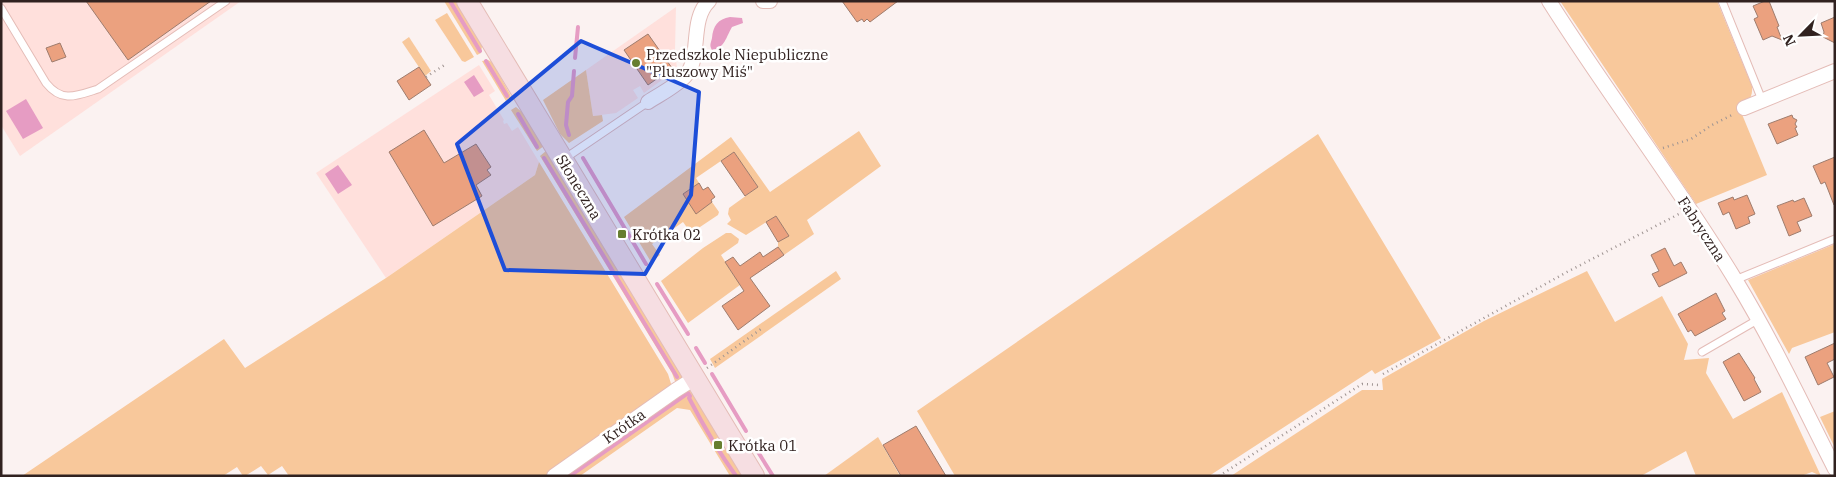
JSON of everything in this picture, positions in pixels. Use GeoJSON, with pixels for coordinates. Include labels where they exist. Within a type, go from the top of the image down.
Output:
{"type":"FeatureCollection","features":[{"type":"Feature","properties":{"kind":"main road","name":"Słoneczna"},"geometry":{"type":"LineString","coordinates":[[467,1],[562,160],[699,375],[754,476]]}},
{"type":"Feature","properties":{"kind":"street"},"geometry":{"type":"LineString","coordinates":[[648,102],[688,74],[692,64],[699,19],[704,6],[709,1]]}},
{"type":"Feature","properties":{"kind":"street"},"geometry":{"type":"LineString","coordinates":[[763,1],[770,1]]}},
{"type":"Feature","properties":{"kind":"street","name":"Fabryczna"},"geometry":{"type":"LineString","coordinates":[[1549,1],[1690,208],[1736,280],[1759,319],[1835,469]]}},
{"type":"Feature","properties":{"kind":"street"},"geometry":{"type":"LineString","coordinates":[[1744,108],[1835,71]]}},
{"type":"Feature","properties":{"kind":"street","name":"Krótka"},"geometry":{"type":"LineString","coordinates":[[554,476],[699,375]]}},
{"type":"Feature","properties":{"kind":"lane"},"geometry":{"type":"LineString","coordinates":[[1,8],[46,83],[53,92],[62,96],[80,95],[98,89],[226,1]]}},
{"type":"Feature","properties":{"kind":"lane"},"geometry":{"type":"LineString","coordinates":[[1722,1],[1762,100]]}},
{"type":"Feature","properties":{"kind":"lane"},"geometry":{"type":"LineString","coordinates":[[562,160],[648,102]]}},
{"type":"Feature","properties":{"kind":"lane"},"geometry":{"type":"LineString","coordinates":[[1736,280],[1835,239]]}},
{"type":"Feature","properties":{"kind":"lane"},"geometry":{"type":"LineString","coordinates":[[1702,352],[1759,319]]}},
{"type":"Feature","properties":{"kind":"path"},"geometry":{"type":"LineString","coordinates":[[426,78],[446,64]]}},
{"type":"Feature","properties":{"kind":"path"},"geometry":{"type":"LineString","coordinates":[[1659,149],[1691,139],[1744,108]]}},
{"type":"Feature","properties":{"kind":"path"},"geometry":{"type":"LineString","coordinates":[[1383,374],[1567,272],[1680,214],[1675,206]]}},
{"type":"Feature","properties":{"kind":"path"},"geometry":{"type":"LineString","coordinates":[[699,375],[762,329]]}},
{"type":"Feature","properties":{"kind":"path"},"geometry":{"type":"LineString","coordinates":[[1219,476],[1362,384],[1380,385]]}},
{"type":"Feature","properties":{"kind":"highlighted area"},"geometry":{"type":"Polygon","coordinates":[[[581,41],[699,92],[691,195],[645,274],[505,270],[457,144],[581,41]]]}},
{"type":"Feature","properties":{"kind":"shaded area"},"geometry":{"type":"Polygon","coordinates":[[[1,1],[241,1],[20,156],[1,125],[1,1]]]}},
{"type":"Feature","properties":{"kind":"shaded area"},"geometry":{"type":"Polygon","coordinates":[[[444,1],[455,1],[482,46],[481,53],[477,55],[444,1]]]}},
{"type":"Feature","properties":{"kind":"shaded area"},"geometry":{"type":"Polygon","coordinates":[[[1560,1],[1717,1],[1752,86],[1750,99],[1739,107],[1767,175],[1696,204],[1560,1]]]}},
{"type":"Feature","properties":{"kind":"shaded area","name":"Przedszkole Niepubliczne \"Pluszowy Miś\""},"geometry":{"type":"Polygon","coordinates":[[[676,7],[675,50],[677,69],[644,93],[640,86],[633,90],[638,98],[616,113],[593,116],[586,70],[676,7]]]}},
{"type":"Feature","properties":{"kind":"shaded area"},"geometry":{"type":"Polygon","coordinates":[[[447,13],[474,57],[465,62],[462,61],[435,20],[447,13]]]}},
{"type":"Feature","properties":{"kind":"shaded area"},"geometry":{"type":"Polygon","coordinates":[[[730,17],[742,18],[743,23],[732,27],[720,47],[712,50],[711,44],[715,27],[722,19],[730,17]]]}},
{"type":"Feature","properties":{"kind":"shaded area"},"geometry":{"type":"Polygon","coordinates":[[[409,37],[431,71],[425,76],[402,42],[409,37]]]}},
{"type":"Feature","properties":{"kind":"shaded area"},"geometry":{"type":"Polygon","coordinates":[[[488,60],[492,62],[510,94],[511,98],[506,101],[482,61],[488,60]]]}},
{"type":"Feature","properties":{"kind":"shaded area"},"geometry":{"type":"Polygon","coordinates":[[[479,65],[495,91],[489,95],[504,120],[504,124],[507,123],[512,131],[518,127],[539,162],[535,175],[386,278],[316,173],[479,65]]]}},
{"type":"Feature","properties":{"kind":"shaded area"},"geometry":{"type":"Polygon","coordinates":[[[586,70],[593,116],[602,115],[603,121],[569,143],[560,134],[543,100],[586,70]]]}},
{"type":"Feature","properties":{"kind":"shaded area"},"geometry":{"type":"Polygon","coordinates":[[[474,75],[484,91],[474,97],[464,82],[474,75]]]}},
{"type":"Feature","properties":{"kind":"shaded area"},"geometry":{"type":"Polygon","coordinates":[[[26,99],[43,128],[23,139],[6,111],[26,99]]]}},
{"type":"Feature","properties":{"kind":"shaded area"},"geometry":{"type":"Polygon","coordinates":[[[516,107],[523,113],[544,146],[537,151],[511,110],[516,107]]]}},
{"type":"Feature","properties":{"kind":"shaded area"},"geometry":{"type":"Polygon","coordinates":[[[859,131],[881,166],[807,220],[814,234],[784,255],[778,247],[778,242],[788,235],[776,216],[746,235],[727,224],[731,220],[728,214],[729,208],[758,187],[734,152],[696,178],[699,183],[683,194],[696,213],[712,202],[719,212],[718,215],[691,233],[683,222],[652,244],[660,255],[651,262],[624,217],[731,137],[770,192],[859,131]]]}},
{"type":"Feature","properties":{"kind":"shaded area"},"geometry":{"type":"Polygon","coordinates":[[[1318,134],[1441,338],[1375,374],[1372,370],[1209,476],[955,476],[917,411],[1318,134]]]}},
{"type":"Feature","properties":{"kind":"shaded area"},"geometry":{"type":"Polygon","coordinates":[[[546,151],[682,375],[682,379],[676,384],[672,373],[540,156],[546,151]]]}},
{"type":"Feature","properties":{"kind":"shaded area"},"geometry":{"type":"Polygon","coordinates":[[[539,162],[668,374],[672,387],[545,476],[289,476],[282,466],[268,475],[261,466],[245,476],[237,467],[223,476],[22,476],[224,339],[245,368],[386,278],[535,175],[539,162]]]}},
{"type":"Feature","properties":{"kind":"shaded area"},"geometry":{"type":"Polygon","coordinates":[[[338,165],[352,185],[338,194],[325,174],[338,165]]]}},
{"type":"Feature","properties":{"kind":"shaded area"},"geometry":{"type":"Polygon","coordinates":[[[726,233],[731,233],[739,239],[738,243],[721,255],[734,276],[755,274],[688,323],[661,281],[703,248],[726,233]]]}},
{"type":"Feature","properties":{"kind":"shaded area"},"geometry":{"type":"Polygon","coordinates":[[[1835,244],[1835,332],[1792,348],[1789,354],[1748,280],[1835,244]]]}},
{"type":"Feature","properties":{"kind":"shaded area"},"geometry":{"type":"Polygon","coordinates":[[[836,271],[841,279],[715,368],[710,359],[836,271]]]}},
{"type":"Feature","properties":{"kind":"shaded area"},"geometry":{"type":"Polygon","coordinates":[[[1587,271],[1615,322],[1662,296],[1688,344],[1684,360],[1709,358],[1706,373],[1733,419],[1782,392],[1821,476],[1812,472],[1801,476],[1696,476],[1686,451],[1641,476],[1231,476],[1362,390],[1383,390],[1382,379],[1484,321],[1587,271]]]}},
{"type":"Feature","properties":{"kind":"shaded area"},"geometry":{"type":"Polygon","coordinates":[[[684,390],[690,391],[693,394],[719,437],[712,441],[719,452],[726,449],[742,476],[730,476],[690,410],[677,408],[580,476],[560,476],[684,390]]]}},
{"type":"Feature","properties":{"kind":"shaded area"},"geometry":{"type":"Polygon","coordinates":[[[1835,411],[1835,448],[1820,417],[1835,411]]]}},
{"type":"Feature","properties":{"kind":"shaded area"},"geometry":{"type":"Polygon","coordinates":[[[878,437],[900,476],[824,476],[878,437]]]}},
{"type":"Feature","properties":{"kind":"building"},"geometry":{"type":"Polygon","coordinates":[[[86,1],[211,1],[128,60],[86,1]]]}},
{"type":"Feature","properties":{"kind":"building"},"geometry":{"type":"Polygon","coordinates":[[[842,1],[898,1],[870,22],[867,19],[864,22],[862,19],[857,22],[842,1]]]}},
{"type":"Feature","properties":{"kind":"building"},"geometry":{"type":"Polygon","coordinates":[[[1769,1],[1779,26],[1777,27],[1782,40],[1772,36],[1763,40],[1754,19],[1758,17],[1753,6],[1769,1]]]}},
{"type":"Feature","properties":{"kind":"building"},"geometry":{"type":"Polygon","coordinates":[[[1835,17],[1835,43],[1823,37],[1824,32],[1821,23],[1835,17]]]}},
{"type":"Feature","properties":{"kind":"building"},"geometry":{"type":"Polygon","coordinates":[[[648,34],[672,68],[648,85],[624,50],[648,34]]]}},
{"type":"Feature","properties":{"kind":"building"},"geometry":{"type":"Polygon","coordinates":[[[60,43],[66,57],[52,62],[46,48],[60,43]]]}},
{"type":"Feature","properties":{"kind":"building"},"geometry":{"type":"Polygon","coordinates":[[[419,67],[431,85],[409,100],[397,81],[419,67]]]}},
{"type":"Feature","properties":{"kind":"building"},"geometry":{"type":"Polygon","coordinates":[[[1792,115],[1797,120],[1795,124],[1797,127],[1795,128],[1798,135],[1777,144],[1768,124],[1792,115]]]}},
{"type":"Feature","properties":{"kind":"building"},"geometry":{"type":"Polygon","coordinates":[[[424,130],[444,163],[476,144],[491,167],[487,170],[491,175],[476,185],[482,196],[433,226],[389,152],[424,130]]]}},
{"type":"Feature","properties":{"kind":"building"},"geometry":{"type":"Polygon","coordinates":[[[734,152],[758,187],[745,196],[721,161],[734,152]]]}},
{"type":"Feature","properties":{"kind":"building"},"geometry":{"type":"Polygon","coordinates":[[[1835,157],[1834,205],[1825,182],[1821,184],[1813,166],[1835,157]]]}},
{"type":"Feature","properties":{"kind":"building"},"geometry":{"type":"Polygon","coordinates":[[[699,183],[703,190],[708,187],[715,197],[711,200],[712,202],[696,214],[683,194],[699,183]]]}},
{"type":"Feature","properties":{"kind":"building"},"geometry":{"type":"Polygon","coordinates":[[[1747,195],[1755,214],[1748,217],[1750,223],[1736,229],[1729,212],[1723,215],[1718,203],[1733,197],[1734,200],[1747,195]]]}},
{"type":"Feature","properties":{"kind":"building"},"geometry":{"type":"Polygon","coordinates":[[[1804,198],[1812,216],[1797,222],[1801,231],[1789,236],[1777,206],[1804,198]]]}},
{"type":"Feature","properties":{"kind":"building"},"geometry":{"type":"Polygon","coordinates":[[[776,216],[789,236],[778,242],[766,222],[776,216]]]}},
{"type":"Feature","properties":{"kind":"building"},"geometry":{"type":"Polygon","coordinates":[[[778,247],[784,255],[750,278],[770,306],[738,330],[722,306],[744,291],[725,262],[733,257],[740,266],[760,252],[763,257],[778,247]]]}},
{"type":"Feature","properties":{"kind":"building"},"geometry":{"type":"Polygon","coordinates":[[[1665,248],[1674,266],[1681,262],[1687,273],[1659,287],[1652,274],[1659,271],[1651,255],[1665,248]]]}},
{"type":"Feature","properties":{"kind":"building"},"geometry":{"type":"Polygon","coordinates":[[[1716,293],[1725,311],[1722,313],[1726,319],[1695,336],[1691,330],[1688,332],[1678,314],[1716,293]]]}},
{"type":"Feature","properties":{"kind":"building"},"geometry":{"type":"Polygon","coordinates":[[[1835,343],[1835,359],[1827,363],[1834,377],[1818,385],[1805,357],[1835,343]]]}},
{"type":"Feature","properties":{"kind":"building"},"geometry":{"type":"Polygon","coordinates":[[[1739,353],[1755,378],[1761,392],[1744,401],[1723,362],[1739,353]]]}},
{"type":"Feature","properties":{"kind":"building"},"geometry":{"type":"Polygon","coordinates":[[[916,426],[946,476],[901,476],[883,445],[916,426]]]}},
{"type":"Feature","properties":{"kind":"waterway"},"geometry":{"type":"LineString","coordinates":[[450,1],[480,51]]}},
{"type":"Feature","properties":{"kind":"waterway"},"geometry":{"type":"LineString","coordinates":[[575,58],[578,27]]}},
{"type":"Feature","properties":{"kind":"waterway"},"geometry":{"type":"LineString","coordinates":[[486,61],[507,96]]}},
{"type":"Feature","properties":{"kind":"waterway"},"geometry":{"type":"LineString","coordinates":[[569,135],[566,125],[568,102],[572,96],[574,71]]}},
{"type":"Feature","properties":{"kind":"waterway"},"geometry":{"type":"LineString","coordinates":[[518,114],[537,147]]}},
{"type":"Feature","properties":{"kind":"waterway"},"geometry":{"type":"LineString","coordinates":[[544,158],[677,377]]}},
{"type":"Feature","properties":{"kind":"waterway"},"geometry":{"type":"LineString","coordinates":[[583,158],[646,264]]}},
{"type":"Feature","properties":{"kind":"waterway"},"geometry":{"type":"LineString","coordinates":[[657,284],[688,334]]}},
{"type":"Feature","properties":{"kind":"waterway"},"geometry":{"type":"LineString","coordinates":[[696,348],[705,363]]}},
{"type":"Feature","properties":{"kind":"waterway"},"geometry":{"type":"LineString","coordinates":[[712,374],[746,431]]}},
{"type":"Feature","properties":{"kind":"waterway"},"geometry":{"type":"LineString","coordinates":[[570,476],[688,393],[705,428],[736,476]]}},
{"type":"Feature","properties":{"kind":"waterway"},"geometry":{"type":"LineString","coordinates":[[753,444],[773,476]]}},
{"type":"Feature","properties":{"kind":"place","name":"Przedszkole Niepubliczne \"Pluszowy Miś\""},"geometry":{"type":"Point","coordinates":[636,63]}},
{"type":"Feature","properties":{"kind":"place","name":"Krótka 02"},"geometry":{"type":"Point","coordinates":[622,234]}},
{"type":"Feature","properties":{"kind":"place","name":"Krótka 01"},"geometry":{"type":"Point","coordinates":[718,445]}}]}
